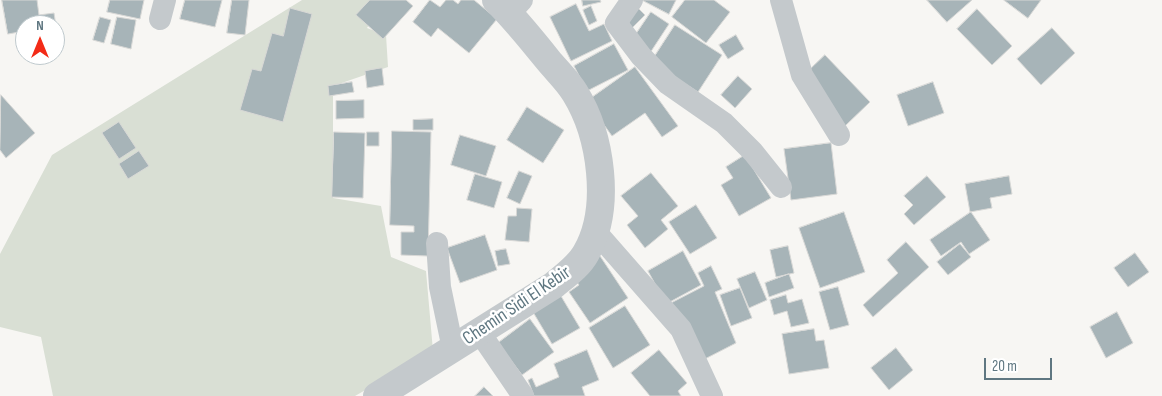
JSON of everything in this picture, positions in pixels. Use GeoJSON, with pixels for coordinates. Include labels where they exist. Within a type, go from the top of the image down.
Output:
{"type":"FeatureCollection","features":[{"type":"Feature","properties":{"kind":"street"},"geometry":{"type":"LineString","coordinates":[[632,0],[616,23],[641,56],[668,84],[724,123],[753,152],[781,187]]}},
{"type":"Feature","properties":{"kind":"street"},"geometry":{"type":"LineString","coordinates":[[781,0],[802,75],[839,135]]}},
{"type":"Feature","properties":{"kind":"street","name":"Chemin Sidi El Kebir"},"geometry":{"type":"LineString","coordinates":[[377,396],[480,333],[572,271],[586,253],[596,232],[601,176],[596,141],[575,93],[510,4]]}},
{"type":"Feature","properties":{"kind":"street"},"geometry":{"type":"LineString","coordinates":[[596,232],[680,329],[712,396]]}},
{"type":"Feature","properties":{"kind":"street"},"geometry":{"type":"LineString","coordinates":[[437,243],[440,287],[453,349]]}},
{"type":"Feature","properties":{"kind":"street"},"geometry":{"type":"LineString","coordinates":[[480,333],[523,396]]}},
{"type":"Feature","properties":{"kind":"shaded area"},"geometry":{"type":"Polygon","coordinates":[[[302,0],[385,0],[367,28],[386,35],[388,67],[333,86],[333,198],[381,206],[391,257],[426,271],[433,351],[355,396],[53,396],[41,337],[0,327],[0,254],[52,155],[302,0]]]}},
{"type":"Feature","properties":{"kind":"building"},"geometry":{"type":"Polygon","coordinates":[[[2,0],[37,0],[39,15],[15,15],[15,33],[8,34],[2,0]]]}},
{"type":"Feature","properties":{"kind":"building"},"geometry":{"type":"Polygon","coordinates":[[[110,0],[144,0],[140,19],[107,12],[110,0]]]}},
{"type":"Feature","properties":{"kind":"building"},"geometry":{"type":"Polygon","coordinates":[[[185,0],[222,0],[215,27],[180,19],[185,0]]]}},
{"type":"Feature","properties":{"kind":"building"},"geometry":{"type":"Polygon","coordinates":[[[232,0],[249,0],[245,35],[227,33],[232,0]]]}},
{"type":"Feature","properties":{"kind":"building"},"geometry":{"type":"Polygon","coordinates":[[[370,0],[406,0],[413,6],[383,39],[356,15],[370,0]]]}},
{"type":"Feature","properties":{"kind":"building"},"geometry":{"type":"Polygon","coordinates":[[[430,0],[440,7],[446,0],[453,0],[458,4],[461,0],[474,0],[497,19],[469,53],[438,28],[431,37],[413,22],[430,0]]]}},
{"type":"Feature","properties":{"kind":"building"},"geometry":{"type":"Polygon","coordinates":[[[582,0],[600,0],[601,2],[583,6],[582,0]]]}},
{"type":"Feature","properties":{"kind":"building"},"geometry":{"type":"Polygon","coordinates":[[[642,0],[676,0],[669,14],[642,0]]]}},
{"type":"Feature","properties":{"kind":"building"},"geometry":{"type":"Polygon","coordinates":[[[685,0],[714,0],[730,12],[706,43],[672,17],[685,0]]]}},
{"type":"Feature","properties":{"kind":"building"},"geometry":{"type":"Polygon","coordinates":[[[927,0],[972,0],[947,22],[927,0]]]}},
{"type":"Feature","properties":{"kind":"building"},"geometry":{"type":"Polygon","coordinates":[[[1004,0],[1041,0],[1028,18],[1004,0]]]}},
{"type":"Feature","properties":{"kind":"building"},"geometry":{"type":"Polygon","coordinates":[[[576,4],[589,31],[604,24],[612,41],[571,61],[550,17],[576,4]]]}},
{"type":"Feature","properties":{"kind":"building"},"geometry":{"type":"Polygon","coordinates":[[[591,6],[597,21],[589,25],[583,10],[591,6]]]}},
{"type":"Feature","properties":{"kind":"building"},"geometry":{"type":"Polygon","coordinates":[[[636,6],[645,15],[623,37],[636,6]]]}},
{"type":"Feature","properties":{"kind":"building"},"geometry":{"type":"Polygon","coordinates":[[[290,8],[312,14],[283,122],[240,110],[252,69],[261,71],[272,33],[283,36],[290,8]]]}},
{"type":"Feature","properties":{"kind":"building"},"geometry":{"type":"Polygon","coordinates":[[[977,9],[1012,46],[992,65],[957,29],[977,9]]]}},
{"type":"Feature","properties":{"kind":"building"},"geometry":{"type":"Polygon","coordinates":[[[651,12],[669,24],[648,56],[630,43],[651,12]]]}},
{"type":"Feature","properties":{"kind":"building"},"geometry":{"type":"Polygon","coordinates":[[[100,17],[111,20],[104,43],[93,40],[100,17]]]}},
{"type":"Feature","properties":{"kind":"building"},"geometry":{"type":"Polygon","coordinates":[[[117,17],[136,20],[131,49],[111,44],[117,17]]]}},
{"type":"Feature","properties":{"kind":"building"},"geometry":{"type":"Polygon","coordinates":[[[675,25],[722,55],[698,92],[651,62],[675,25]]]}},
{"type":"Feature","properties":{"kind":"building"},"geometry":{"type":"Polygon","coordinates":[[[1052,28],[1075,53],[1041,85],[1017,59],[1052,28]]]}},
{"type":"Feature","properties":{"kind":"building"},"geometry":{"type":"Polygon","coordinates":[[[736,35],[744,49],[728,59],[719,45],[736,35]]]}},
{"type":"Feature","properties":{"kind":"building"},"geometry":{"type":"Polygon","coordinates":[[[614,44],[628,70],[587,91],[574,66],[614,44]]]}},
{"type":"Feature","properties":{"kind":"building"},"geometry":{"type":"Polygon","coordinates":[[[825,55],[870,102],[845,126],[800,79],[825,55]]]}},
{"type":"Feature","properties":{"kind":"building"},"geometry":{"type":"Polygon","coordinates":[[[635,67],[678,126],[662,137],[645,113],[612,136],[587,101],[635,67]]]}},
{"type":"Feature","properties":{"kind":"building"},"geometry":{"type":"Polygon","coordinates":[[[382,68],[384,85],[367,88],[365,71],[382,68]]]}},
{"type":"Feature","properties":{"kind":"building"},"geometry":{"type":"Polygon","coordinates":[[[738,76],[752,89],[735,108],[721,95],[738,76]]]}},
{"type":"Feature","properties":{"kind":"building"},"geometry":{"type":"Polygon","coordinates":[[[352,82],[354,92],[329,96],[328,86],[352,82]]]}},
{"type":"Feature","properties":{"kind":"building"},"geometry":{"type":"Polygon","coordinates":[[[933,82],[944,113],[908,126],[897,95],[933,82]]]}},
{"type":"Feature","properties":{"kind":"building"},"geometry":{"type":"Polygon","coordinates":[[[1,95],[35,133],[6,158],[0,150],[1,95]]]}},
{"type":"Feature","properties":{"kind":"building"},"geometry":{"type":"Polygon","coordinates":[[[364,100],[364,118],[336,119],[336,101],[364,100]]]}},
{"type":"Feature","properties":{"kind":"building"},"geometry":{"type":"Polygon","coordinates":[[[527,107],[564,130],[543,163],[507,140],[527,107]]]}},
{"type":"Feature","properties":{"kind":"building"},"geometry":{"type":"Polygon","coordinates":[[[433,119],[433,130],[413,130],[413,120],[433,119]]]}},
{"type":"Feature","properties":{"kind":"building"},"geometry":{"type":"Polygon","coordinates":[[[119,122],[136,148],[119,159],[102,133],[119,122]]]}},
{"type":"Feature","properties":{"kind":"building"},"geometry":{"type":"Polygon","coordinates":[[[392,131],[431,132],[428,256],[401,255],[401,232],[414,232],[414,226],[390,225],[392,131]]]}},
{"type":"Feature","properties":{"kind":"building"},"geometry":{"type":"Polygon","coordinates":[[[334,132],[365,133],[363,198],[332,197],[334,132]]]}},
{"type":"Feature","properties":{"kind":"building"},"geometry":{"type":"Polygon","coordinates":[[[367,132],[379,132],[379,146],[367,146],[367,132]]]}},
{"type":"Feature","properties":{"kind":"building"},"geometry":{"type":"Polygon","coordinates":[[[460,135],[496,146],[486,176],[451,165],[460,135]]]}},
{"type":"Feature","properties":{"kind":"building"},"geometry":{"type":"Polygon","coordinates":[[[831,143],[837,194],[791,200],[784,149],[831,143]]]}},
{"type":"Feature","properties":{"kind":"building"},"geometry":{"type":"Polygon","coordinates":[[[139,151],[149,166],[128,179],[119,164],[139,151]]]}},
{"type":"Feature","properties":{"kind":"building"},"geometry":{"type":"Polygon","coordinates":[[[745,155],[771,198],[739,216],[721,185],[733,178],[726,167],[745,155]]]}},
{"type":"Feature","properties":{"kind":"building"},"geometry":{"type":"Polygon","coordinates":[[[519,171],[532,176],[520,204],[507,198],[519,171]]]}},
{"type":"Feature","properties":{"kind":"building"},"geometry":{"type":"Polygon","coordinates":[[[651,173],[678,206],[661,220],[668,229],[645,248],[627,225],[638,216],[621,196],[651,173]]]}},
{"type":"Feature","properties":{"kind":"building"},"geometry":{"type":"Polygon","coordinates":[[[475,174],[502,182],[494,208],[467,200],[475,174]]]}},
{"type":"Feature","properties":{"kind":"building"},"geometry":{"type":"Polygon","coordinates":[[[927,176],[946,197],[914,225],[904,214],[913,205],[904,196],[927,176]]]}},
{"type":"Feature","properties":{"kind":"building"},"geometry":{"type":"Polygon","coordinates":[[[1009,176],[1012,194],[990,198],[992,208],[970,212],[965,184],[1009,176]]]}},
{"type":"Feature","properties":{"kind":"building"},"geometry":{"type":"Polygon","coordinates":[[[696,205],[717,238],[690,254],[669,222],[696,205]]]}},
{"type":"Feature","properties":{"kind":"building"},"geometry":{"type":"Polygon","coordinates":[[[517,208],[532,209],[529,242],[505,240],[508,216],[516,216],[517,208]]]}},
{"type":"Feature","properties":{"kind":"building"},"geometry":{"type":"Polygon","coordinates":[[[844,212],[865,272],[820,288],[799,228],[844,212]]]}},
{"type":"Feature","properties":{"kind":"building"},"geometry":{"type":"Polygon","coordinates":[[[971,212],[990,240],[969,254],[961,242],[941,256],[930,240],[971,212]]]}},
{"type":"Feature","properties":{"kind":"building"},"geometry":{"type":"Polygon","coordinates":[[[485,235],[497,270],[460,283],[447,248],[485,235]]]}},
{"type":"Feature","properties":{"kind":"building"},"geometry":{"type":"Polygon","coordinates":[[[906,242],[929,267],[873,317],[863,305],[898,273],[887,260],[906,242]]]}},
{"type":"Feature","properties":{"kind":"building"},"geometry":{"type":"Polygon","coordinates":[[[960,244],[971,257],[948,275],[937,262],[960,244]]]}},
{"type":"Feature","properties":{"kind":"building"},"geometry":{"type":"Polygon","coordinates":[[[788,246],[794,273],[776,277],[770,250],[788,246]]]}},
{"type":"Feature","properties":{"kind":"building"},"geometry":{"type":"Polygon","coordinates":[[[506,249],[510,264],[498,266],[495,251],[506,249]]]}},
{"type":"Feature","properties":{"kind":"building"},"geometry":{"type":"Polygon","coordinates":[[[683,251],[701,285],[666,304],[648,271],[683,251]]]}},
{"type":"Feature","properties":{"kind":"building"},"geometry":{"type":"Polygon","coordinates":[[[1135,253],[1149,272],[1128,287],[1114,268],[1135,253]]]}},
{"type":"Feature","properties":{"kind":"building"},"geometry":{"type":"Polygon","coordinates":[[[600,256],[628,298],[590,323],[569,292],[579,285],[572,275],[600,256]]]}},
{"type":"Feature","properties":{"kind":"building"},"geometry":{"type":"Polygon","coordinates":[[[711,266],[722,289],[715,292],[736,343],[697,363],[669,304],[704,286],[698,273],[711,266]]]}},
{"type":"Feature","properties":{"kind":"building"},"geometry":{"type":"Polygon","coordinates":[[[755,272],[767,300],[749,308],[737,279],[755,272]]]}},
{"type":"Feature","properties":{"kind":"building"},"geometry":{"type":"Polygon","coordinates":[[[789,274],[794,288],[769,297],[765,283],[789,274]]]}},
{"type":"Feature","properties":{"kind":"building"},"geometry":{"type":"Polygon","coordinates":[[[838,287],[849,325],[830,330],[819,292],[838,287]]]}},
{"type":"Feature","properties":{"kind":"building"},"geometry":{"type":"Polygon","coordinates":[[[740,288],[752,318],[731,326],[720,295],[740,288]]]}},
{"type":"Feature","properties":{"kind":"building"},"geometry":{"type":"Polygon","coordinates":[[[558,291],[580,328],[552,344],[530,307],[558,291]]]}},
{"type":"Feature","properties":{"kind":"building"},"geometry":{"type":"Polygon","coordinates":[[[786,295],[788,303],[802,299],[809,323],[791,327],[787,311],[774,315],[770,300],[786,295]]]}},
{"type":"Feature","properties":{"kind":"building"},"geometry":{"type":"Polygon","coordinates":[[[625,306],[650,345],[613,368],[589,328],[625,306]]]}},
{"type":"Feature","properties":{"kind":"building"},"geometry":{"type":"Polygon","coordinates":[[[1117,312],[1133,343],[1106,358],[1090,327],[1117,312]]]}},
{"type":"Feature","properties":{"kind":"building"},"geometry":{"type":"Polygon","coordinates":[[[530,319],[554,352],[522,375],[498,343],[530,319]]]}},
{"type":"Feature","properties":{"kind":"building"},"geometry":{"type":"Polygon","coordinates":[[[814,329],[816,341],[824,340],[829,368],[789,374],[782,334],[814,329]]]}},
{"type":"Feature","properties":{"kind":"building"},"geometry":{"type":"Polygon","coordinates":[[[896,348],[913,370],[889,390],[871,368],[896,348]]]}},
{"type":"Feature","properties":{"kind":"building"},"geometry":{"type":"Polygon","coordinates":[[[587,350],[599,380],[582,387],[585,396],[534,396],[528,380],[532,378],[536,387],[559,377],[554,364],[587,350]]]}},
{"type":"Feature","properties":{"kind":"building"},"geometry":{"type":"Polygon","coordinates":[[[659,350],[687,383],[678,391],[681,396],[650,396],[631,373],[659,350]]]}},
{"type":"Feature","properties":{"kind":"building"},"geometry":{"type":"Polygon","coordinates":[[[484,387],[493,396],[475,396],[484,387]]]}}]}
